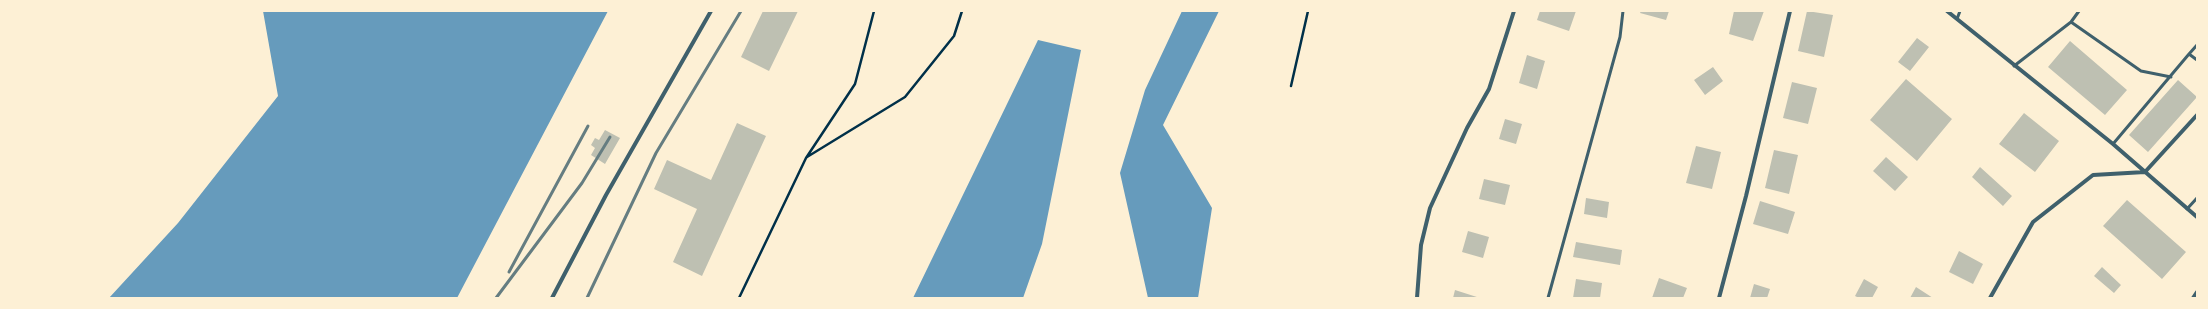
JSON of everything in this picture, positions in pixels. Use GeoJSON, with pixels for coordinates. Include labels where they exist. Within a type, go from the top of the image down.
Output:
{"type":"FeatureCollection","features":[{"type":"Feature","properties":{"kind":"street"},"geometry":{"type":"LineString","coordinates":[[552,298],[606,195],[711,11]]}},
{"type":"Feature","properties":{"kind":"street"},"geometry":{"type":"LineString","coordinates":[[1417,298],[1422,245],[1430,208],[1467,128],[1489,89],[1514,11]]}},
{"type":"Feature","properties":{"kind":"street"},"geometry":{"type":"LineString","coordinates":[[1719,298],[1746,196],[1790,11]]}},
{"type":"Feature","properties":{"kind":"street"},"geometry":{"type":"LineString","coordinates":[[1947,11],[2113,144],[2197,217]]}},
{"type":"Feature","properties":{"kind":"street"},"geometry":{"type":"LineString","coordinates":[[1990,298],[2033,222],[2093,175],[2145,172],[2197,115]]}},
{"type":"Feature","properties":{"kind":"street"},"geometry":{"type":"LineString","coordinates":[[2193,298],[2197,292]]}},
{"type":"Feature","properties":{"kind":"lane"},"geometry":{"type":"LineString","coordinates":[[1548,298],[1620,37],[1623,11]]}},
{"type":"Feature","properties":{"kind":"lane"},"geometry":{"type":"LineString","coordinates":[[1957,19],[1960,11]]}},
{"type":"Feature","properties":{"kind":"lane"},"geometry":{"type":"LineString","coordinates":[[2014,66],[2071,22],[2080,11]]}},
{"type":"Feature","properties":{"kind":"lane"},"geometry":{"type":"LineString","coordinates":[[2071,22],[2141,71],[2171,77]]}},
{"type":"Feature","properties":{"kind":"lane"},"geometry":{"type":"LineString","coordinates":[[2113,144],[2197,45]]}},
{"type":"Feature","properties":{"kind":"lane"},"geometry":{"type":"LineString","coordinates":[[2189,54],[2197,60]]}},
{"type":"Feature","properties":{"kind":"lane"},"geometry":{"type":"LineString","coordinates":[[2187,209],[2197,198]]}},
{"type":"Feature","properties":{"kind":"path"},"geometry":{"type":"LineString","coordinates":[[739,298],[806,158],[855,84],[874,11]]}},
{"type":"Feature","properties":{"kind":"path"},"geometry":{"type":"LineString","coordinates":[[806,158],[905,97],[954,36],[962,11]]}},
{"type":"Feature","properties":{"kind":"path"},"geometry":{"type":"LineString","coordinates":[[1290,86],[1308,11]]}},
{"type":"Feature","properties":{"kind":"water"},"geometry":{"type":"Polygon","coordinates":[[[263,11],[608,11],[457,298],[109,298],[178,223],[278,96],[263,11]]]}},
{"type":"Feature","properties":{"kind":"water"},"geometry":{"type":"Polygon","coordinates":[[[1182,11],[1219,11],[1163,125],[1212,208],[1198,298],[1148,298],[1120,173],[1145,90],[1182,11]]]}},
{"type":"Feature","properties":{"kind":"water"},"geometry":{"type":"Polygon","coordinates":[[[1038,40],[1081,50],[1042,244],[1023,298],[913,298],[1038,40]]]}},
{"type":"Feature","properties":{"kind":"building"},"geometry":{"type":"Polygon","coordinates":[[[763,11],[798,11],[769,71],[741,57],[763,11]]]}},
{"type":"Feature","properties":{"kind":"building"},"geometry":{"type":"Polygon","coordinates":[[[1540,11],[1576,11],[1569,31],[1537,20],[1540,11]]]}},
{"type":"Feature","properties":{"kind":"building"},"geometry":{"type":"Polygon","coordinates":[[[1641,11],[1669,11],[1666,20],[1640,13],[1641,11]]]}},
{"type":"Feature","properties":{"kind":"building"},"geometry":{"type":"Polygon","coordinates":[[[1734,11],[1764,11],[1753,41],[1729,34],[1734,11]]]}},
{"type":"Feature","properties":{"kind":"building"},"geometry":{"type":"Polygon","coordinates":[[[1807,11],[1833,15],[1824,57],[1798,51],[1807,11]]]}},
{"type":"Feature","properties":{"kind":"building"},"geometry":{"type":"Polygon","coordinates":[[[1917,38],[1929,47],[1910,71],[1898,62],[1917,38]]]}},
{"type":"Feature","properties":{"kind":"building"},"geometry":{"type":"Polygon","coordinates":[[[2070,41],[2127,90],[2105,115],[2048,67],[2070,41]]]}},
{"type":"Feature","properties":{"kind":"building"},"geometry":{"type":"Polygon","coordinates":[[[1527,55],[1545,61],[1537,89],[1519,83],[1527,55]]]}},
{"type":"Feature","properties":{"kind":"building"},"geometry":{"type":"Polygon","coordinates":[[[1713,67],[1723,81],[1705,95],[1694,80],[1713,67]]]}},
{"type":"Feature","properties":{"kind":"building"},"geometry":{"type":"Polygon","coordinates":[[[1906,79],[1952,119],[1917,161],[1870,120],[1906,79]]]}},
{"type":"Feature","properties":{"kind":"building"},"geometry":{"type":"Polygon","coordinates":[[[2178,80],[2197,97],[2148,152],[2129,135],[2178,80]]]}},
{"type":"Feature","properties":{"kind":"building"},"geometry":{"type":"Polygon","coordinates":[[[1792,82],[1817,88],[1808,124],[1783,118],[1792,82]]]}},
{"type":"Feature","properties":{"kind":"building"},"geometry":{"type":"Polygon","coordinates":[[[2024,113],[2059,141],[2035,172],[1999,144],[2024,113]]]}},
{"type":"Feature","properties":{"kind":"building"},"geometry":{"type":"Polygon","coordinates":[[[1505,119],[1522,124],[1516,144],[1499,139],[1505,119]]]}},
{"type":"Feature","properties":{"kind":"building"},"geometry":{"type":"Polygon","coordinates":[[[737,123],[766,136],[702,276],[673,262],[697,209],[654,189],[667,160],[711,180],[737,123]]]}},
{"type":"Feature","properties":{"kind":"building"},"geometry":{"type":"Polygon","coordinates":[[[605,130],[620,138],[605,164],[591,155],[595,148],[591,145],[595,138],[599,140],[605,130]]]}},
{"type":"Feature","properties":{"kind":"building"},"geometry":{"type":"Polygon","coordinates":[[[1696,146],[1721,152],[1712,189],[1686,183],[1696,146]]]}},
{"type":"Feature","properties":{"kind":"building"},"geometry":{"type":"Polygon","coordinates":[[[1774,150],[1798,155],[1789,194],[1765,188],[1774,150]]]}},
{"type":"Feature","properties":{"kind":"building"},"geometry":{"type":"Polygon","coordinates":[[[1886,157],[1908,177],[1895,191],[1873,171],[1886,157]]]}},
{"type":"Feature","properties":{"kind":"building"},"geometry":{"type":"Polygon","coordinates":[[[1980,167],[2012,196],[2003,206],[1972,177],[1980,167]]]}},
{"type":"Feature","properties":{"kind":"building"},"geometry":{"type":"Polygon","coordinates":[[[1484,179],[1510,185],[1505,205],[1479,199],[1484,179]]]}},
{"type":"Feature","properties":{"kind":"building"},"geometry":{"type":"Polygon","coordinates":[[[1586,198],[1609,202],[1607,218],[1584,214],[1586,198]]]}},
{"type":"Feature","properties":{"kind":"building"},"geometry":{"type":"Polygon","coordinates":[[[2127,200],[2186,252],[2162,279],[2103,226],[2127,200]]]}},
{"type":"Feature","properties":{"kind":"building"},"geometry":{"type":"Polygon","coordinates":[[[1760,201],[1795,212],[1788,234],[1753,224],[1760,201]]]}},
{"type":"Feature","properties":{"kind":"building"},"geometry":{"type":"Polygon","coordinates":[[[1468,231],[1489,237],[1483,258],[1462,252],[1468,231]]]}},
{"type":"Feature","properties":{"kind":"building"},"geometry":{"type":"Polygon","coordinates":[[[1576,242],[1622,250],[1620,265],[1573,257],[1576,242]]]}},
{"type":"Feature","properties":{"kind":"building"},"geometry":{"type":"Polygon","coordinates":[[[1959,251],[1983,264],[1973,284],[1949,272],[1959,251]]]}},
{"type":"Feature","properties":{"kind":"building"},"geometry":{"type":"Polygon","coordinates":[[[2102,267],[2121,285],[2114,293],[2094,276],[2102,267]]]}},
{"type":"Feature","properties":{"kind":"building"},"geometry":{"type":"Polygon","coordinates":[[[1659,278],[1687,288],[1683,298],[1652,298],[1659,278]]]}},
{"type":"Feature","properties":{"kind":"building"},"geometry":{"type":"Polygon","coordinates":[[[1576,279],[1602,283],[1600,298],[1573,298],[1576,279]]]}},
{"type":"Feature","properties":{"kind":"building"},"geometry":{"type":"Polygon","coordinates":[[[1864,279],[1878,287],[1872,298],[1859,298],[1855,296],[1864,279]]]}},
{"type":"Feature","properties":{"kind":"building"},"geometry":{"type":"Polygon","coordinates":[[[1754,284],[1770,289],[1767,298],[1750,298],[1754,284]]]}},
{"type":"Feature","properties":{"kind":"building"},"geometry":{"type":"Polygon","coordinates":[[[1916,287],[1933,298],[1910,298],[1916,287]]]}},
{"type":"Feature","properties":{"kind":"building"},"geometry":{"type":"Polygon","coordinates":[[[1455,290],[1480,298],[1453,298],[1455,290]]]}},
{"type":"Feature","properties":{"kind":"railway"},"geometry":{"type":"LineString","coordinates":[[587,298],[656,153],[741,11]]}},
{"type":"Feature","properties":{"kind":"railway"},"geometry":{"type":"LineString","coordinates":[[509,272],[588,126]]}},
{"type":"Feature","properties":{"kind":"railway"},"geometry":{"type":"LineString","coordinates":[[496,298],[582,183],[610,137]]}}]}
